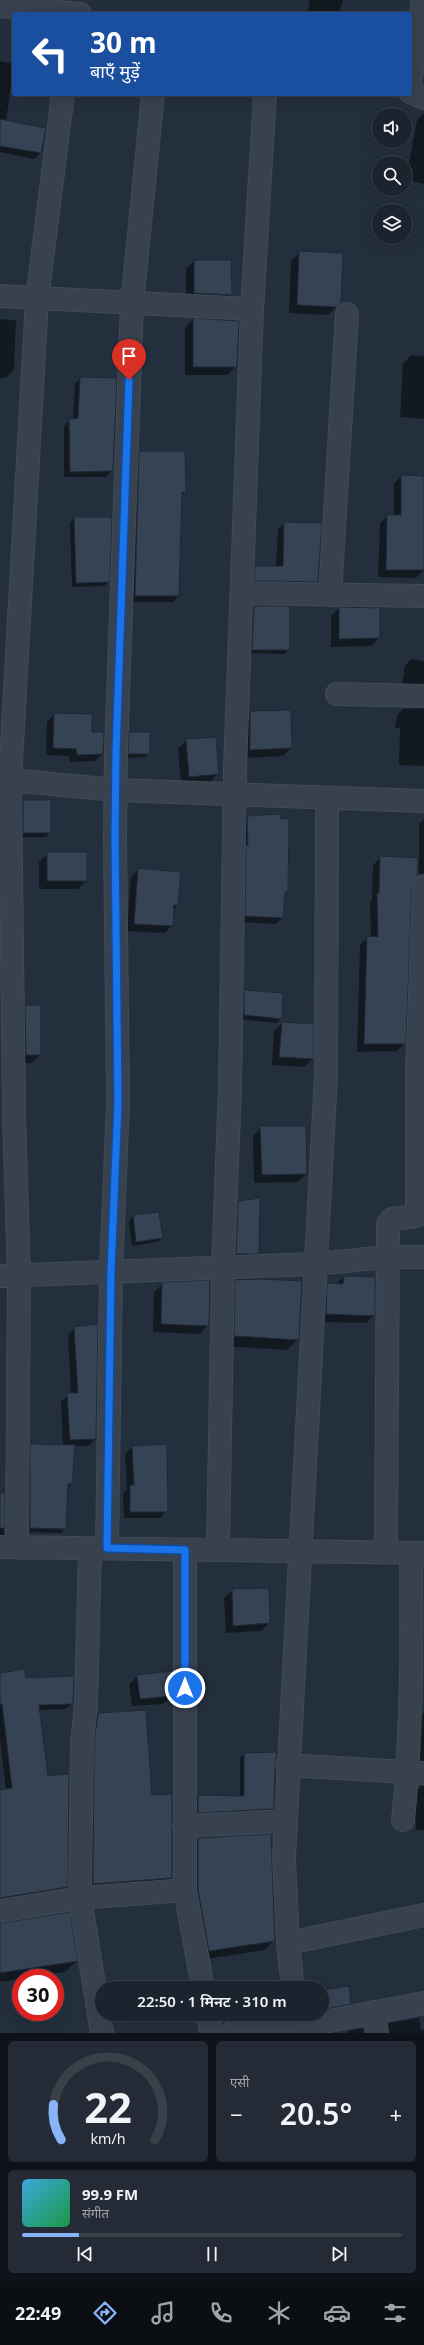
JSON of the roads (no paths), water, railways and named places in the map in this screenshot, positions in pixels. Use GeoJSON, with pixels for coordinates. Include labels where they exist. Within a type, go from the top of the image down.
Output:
{"type":"FeatureCollection","features":[{"type":"Feature","properties":{"kind":"street"},"geometry":{"type":"LineString","coordinates":[[412,71],[423,0]]}},
{"type":"Feature","properties":{"kind":"street"},"geometry":{"type":"LineString","coordinates":[[0,6],[57,12]]}},
{"type":"Feature","properties":{"kind":"street"},"geometry":{"type":"LineString","coordinates":[[412,93],[424,98]]}},
{"type":"Feature","properties":{"kind":"street"},"geometry":{"type":"LineString","coordinates":[[63,96],[37,298],[5,780],[7,1115],[10,1275],[9,1548],[218,1550],[301,1553],[417,1553],[418,1664],[416,1773],[403,1820]]}},
{"type":"Feature","properties":{"kind":"street"},"geometry":{"type":"LineString","coordinates":[[102,2033],[80,1898],[82,1743],[98,1548],[118,1103],[116,790],[132,303],[153,96]]}},
{"type":"Feature","properties":{"kind":"street"},"geometry":{"type":"LineString","coordinates":[[218,1550],[223,1267],[230,1087],[235,795],[252,309],[265,96]]}},
{"type":"Feature","properties":{"kind":"street"},"geometry":{"type":"LineString","coordinates":[[0,296],[252,309]]}},
{"type":"Feature","properties":{"kind":"street"},"geometry":{"type":"LineString","coordinates":[[330,595],[347,314]]}},
{"type":"Feature","properties":{"kind":"street"},"geometry":{"type":"LineString","coordinates":[[242,593],[424,596]]}},
{"type":"Feature","properties":{"kind":"street"},"geometry":{"type":"LineString","coordinates":[[337,694],[424,696]]}},
{"type":"Feature","properties":{"kind":"street"},"geometry":{"type":"LineString","coordinates":[[5,780],[116,790],[424,801]]}},
{"type":"Feature","properties":{"kind":"street"},"geometry":{"type":"LineString","coordinates":[[292,1981],[288,1943],[284,1857],[285,1821],[287,1765],[301,1553],[314,1264],[326,1074],[327,798]]}},
{"type":"Feature","properties":{"kind":"street"},"geometry":{"type":"LineString","coordinates":[[386,1552],[389,1220],[411,1218],[416,1216],[417,1212],[417,1074],[424,886]]}},
{"type":"Feature","properties":{"kind":"street"},"geometry":{"type":"LineString","coordinates":[[10,1275],[314,1264],[388,1258],[424,1257]]}},
{"type":"Feature","properties":{"kind":"street"},"geometry":{"type":"LineString","coordinates":[[185,1550],[185,1890],[202,1981]]}},
{"type":"Feature","properties":{"kind":"street"},"geometry":{"type":"LineString","coordinates":[[287,1765],[416,1773]]}},
{"type":"Feature","properties":{"kind":"street"},"geometry":{"type":"LineString","coordinates":[[184,1826],[285,1821]]}},
{"type":"Feature","properties":{"kind":"street"},"geometry":{"type":"LineString","coordinates":[[0,1911],[80,1898],[185,1890]]}},
{"type":"Feature","properties":{"kind":"street"},"geometry":{"type":"LineString","coordinates":[[288,1943],[424,1915]]}},
{"type":"Feature","properties":{"kind":"street"},"geometry":{"type":"LineString","coordinates":[[232,2033],[297,2025],[424,2003]]}},
{"type":"Feature","properties":{"kind":"street"},"geometry":{"type":"LineString","coordinates":[[374,2012],[377,2033]]}},
{"type":"Feature","properties":{"kind":"street"},"geometry":{"type":"LineString","coordinates":[[209,2021],[212,2033]]}}]}
